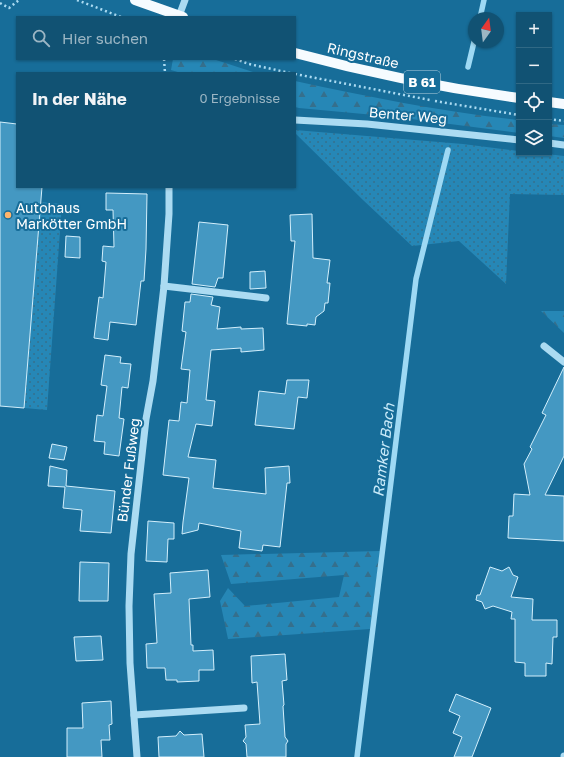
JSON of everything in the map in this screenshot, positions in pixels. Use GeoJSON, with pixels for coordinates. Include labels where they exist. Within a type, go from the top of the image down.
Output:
{"type":"FeatureCollection","features":[{"type":"Feature","properties":{"kind":"main road"},"geometry":{"type":"LineString","coordinates":[[135,0],[181,16]]}},
{"type":"Feature","properties":{"kind":"main road","name":"Ringstraße"},"geometry":{"type":"LineString","coordinates":[[296,53],[368,71],[438,85],[516,98]]}},
{"type":"Feature","properties":{"kind":"main road"},"geometry":{"type":"LineString","coordinates":[[552,102],[564,104]]}},
{"type":"Feature","properties":{"kind":"street"},"geometry":{"type":"LineString","coordinates":[[181,16],[185,0]]}},
{"type":"Feature","properties":{"kind":"street","name":"Benter Weg"},"geometry":{"type":"LineString","coordinates":[[296,120],[367,124],[516,140]]}},
{"type":"Feature","properties":{"kind":"street"},"geometry":{"type":"LineString","coordinates":[[552,143],[564,145]]}},
{"type":"Feature","properties":{"kind":"street","name":"Bünder Fußweg"},"geometry":{"type":"LineString","coordinates":[[137,757],[130,663],[129,606],[131,554],[146,419],[153,381],[164,286],[169,214],[168,188]]}},
{"type":"Feature","properties":{"kind":"street"},"geometry":{"type":"LineString","coordinates":[[164,286],[266,298]]}},
{"type":"Feature","properties":{"kind":"street"},"geometry":{"type":"LineString","coordinates":[[544,346],[564,362]]}},
{"type":"Feature","properties":{"kind":"street"},"geometry":{"type":"LineString","coordinates":[[134,715],[244,708]]}},
{"type":"Feature","properties":{"kind":"path"},"geometry":{"type":"LineString","coordinates":[[0,4],[9,8],[19,0]]}},
{"type":"Feature","properties":{"kind":"path"},"geometry":{"type":"LineString","coordinates":[[77,0],[118,16]]}},
{"type":"Feature","properties":{"kind":"path"},"geometry":{"type":"LineString","coordinates":[[164,60],[165,72]]}},
{"type":"Feature","properties":{"kind":"path"},"geometry":{"type":"LineString","coordinates":[[238,60],[285,72]]}},
{"type":"Feature","properties":{"kind":"path"},"geometry":{"type":"LineString","coordinates":[[552,119],[564,121]]}},
{"type":"Feature","properties":{"kind":"green space"},"geometry":{"type":"Polygon","coordinates":[[[173,60],[216,60],[253,72],[178,72],[171,70],[173,60]]]}},
{"type":"Feature","properties":{"kind":"green space"},"geometry":{"type":"Polygon","coordinates":[[[296,81],[407,104],[516,120],[516,133],[396,117],[296,107],[296,81]]]}},
{"type":"Feature","properties":{"kind":"green space"},"geometry":{"type":"Polygon","coordinates":[[[552,124],[564,125],[564,138],[552,136],[552,124]]]}},
{"type":"Feature","properties":{"kind":"green space"},"geometry":{"type":"Polygon","coordinates":[[[296,130],[463,144],[516,151],[516,156],[552,156],[552,155],[564,156],[564,195],[510,194],[506,284],[459,241],[412,246],[296,134],[296,130]]]}},
{"type":"Feature","properties":{"kind":"green space"},"geometry":{"type":"Polygon","coordinates":[[[41,202],[62,204],[47,410],[24,408],[41,202]]]}},
{"type":"Feature","properties":{"kind":"green space"},"geometry":{"type":"Polygon","coordinates":[[[541,311],[564,311],[564,333],[541,311]]]}},
{"type":"Feature","properties":{"kind":"green space"},"geometry":{"type":"Polygon","coordinates":[[[380,551],[370,629],[228,639],[220,601],[228,588],[245,606],[339,597],[344,575],[231,584],[221,555],[380,551]]]}},
{"type":"Feature","properties":{"kind":"building"},"geometry":{"type":"Polygon","coordinates":[[[0,122],[16,124],[16,188],[42,188],[24,408],[0,406],[0,122]]]}},
{"type":"Feature","properties":{"kind":"building"},"geometry":{"type":"Polygon","coordinates":[[[106,193],[147,194],[144,281],[141,281],[136,325],[110,322],[108,340],[94,338],[99,297],[103,298],[106,262],[102,261],[103,246],[114,247],[113,210],[106,210],[106,193]]]}},
{"type":"Feature","properties":{"kind":"building"},"geometry":{"type":"Polygon","coordinates":[[[312,214],[313,258],[330,260],[327,283],[330,283],[328,303],[325,303],[324,311],[316,317],[315,325],[307,324],[307,326],[287,324],[295,241],[291,241],[290,215],[312,214]]]}},
{"type":"Feature","properties":{"kind":"building"},"geometry":{"type":"Polygon","coordinates":[[[199,222],[228,225],[223,278],[218,278],[215,287],[192,284],[199,222]]]}},
{"type":"Feature","properties":{"kind":"building"},"geometry":{"type":"Polygon","coordinates":[[[66,236],[80,237],[80,258],[65,257],[66,236]]]}},
{"type":"Feature","properties":{"kind":"building"},"geometry":{"type":"Polygon","coordinates":[[[265,271],[266,288],[250,289],[250,272],[265,271]]]}},
{"type":"Feature","properties":{"kind":"building"},"geometry":{"type":"Polygon","coordinates":[[[191,294],[213,297],[211,305],[220,307],[217,329],[241,327],[241,329],[263,328],[264,350],[241,352],[241,348],[211,350],[206,400],[215,401],[212,426],[196,424],[188,457],[216,460],[213,488],[266,494],[265,468],[289,466],[290,483],[287,483],[280,547],[263,545],[262,551],[239,548],[241,531],[199,523],[198,530],[182,534],[189,478],[163,475],[169,420],[179,421],[181,402],[187,403],[190,370],[181,369],[186,332],[182,331],[185,302],[190,302],[191,294]]]}},
{"type":"Feature","properties":{"kind":"building"},"geometry":{"type":"Polygon","coordinates":[[[105,355],[121,357],[120,363],[131,364],[128,388],[122,387],[119,418],[124,419],[119,456],[104,454],[105,442],[94,441],[97,415],[103,416],[107,386],[101,385],[105,355]]]}},
{"type":"Feature","properties":{"kind":"building"},"geometry":{"type":"Polygon","coordinates":[[[564,367],[564,456],[545,495],[564,496],[564,541],[508,538],[509,516],[513,516],[514,494],[530,495],[524,464],[532,449],[530,447],[546,415],[542,413],[564,367]]]}},
{"type":"Feature","properties":{"kind":"building"},"geometry":{"type":"Polygon","coordinates":[[[287,380],[309,380],[307,398],[298,397],[294,429],[255,425],[259,391],[285,394],[287,380]]]}},
{"type":"Feature","properties":{"kind":"building"},"geometry":{"type":"Polygon","coordinates":[[[52,444],[67,447],[64,460],[49,458],[52,444]]]}},
{"type":"Feature","properties":{"kind":"building"},"geometry":{"type":"Polygon","coordinates":[[[50,466],[67,470],[66,486],[115,491],[111,533],[80,531],[82,510],[63,508],[65,487],[48,486],[50,466]]]}},
{"type":"Feature","properties":{"kind":"building"},"geometry":{"type":"Polygon","coordinates":[[[148,521],[174,523],[174,539],[168,539],[167,562],[146,561],[148,521]]]}},
{"type":"Feature","properties":{"kind":"building"},"geometry":{"type":"Polygon","coordinates":[[[80,562],[109,563],[108,601],[79,601],[80,562]]]}},
{"type":"Feature","properties":{"kind":"building"},"geometry":{"type":"Polygon","coordinates":[[[490,567],[502,571],[509,567],[513,575],[518,577],[511,597],[533,599],[532,620],[557,620],[557,637],[553,637],[552,664],[546,663],[546,676],[525,676],[525,663],[515,662],[515,619],[511,619],[512,612],[493,606],[485,609],[482,602],[476,600],[477,595],[480,595],[490,567]]]}},
{"type":"Feature","properties":{"kind":"building"},"geometry":{"type":"Polygon","coordinates":[[[208,570],[210,597],[189,599],[191,645],[193,645],[193,651],[213,650],[214,670],[199,670],[199,681],[177,682],[177,680],[166,680],[165,668],[147,668],[146,644],[157,643],[154,594],[171,593],[170,573],[208,570]]]}},
{"type":"Feature","properties":{"kind":"building"},"geometry":{"type":"Polygon","coordinates":[[[101,636],[103,660],[76,661],[74,637],[101,636]]]}},
{"type":"Feature","properties":{"kind":"building"},"geometry":{"type":"Polygon","coordinates":[[[285,654],[287,680],[282,681],[285,737],[288,741],[286,744],[286,757],[247,757],[246,744],[243,741],[246,737],[245,725],[260,724],[257,682],[252,683],[251,656],[285,654]]]}},
{"type":"Feature","properties":{"kind":"building"},"geometry":{"type":"Polygon","coordinates":[[[456,694],[491,708],[472,757],[454,757],[462,737],[453,733],[460,716],[449,711],[456,694]]]}},
{"type":"Feature","properties":{"kind":"building"},"geometry":{"type":"Polygon","coordinates":[[[111,701],[112,724],[109,725],[110,740],[101,740],[102,757],[67,757],[67,728],[83,728],[82,703],[111,701]]]}},
{"type":"Feature","properties":{"kind":"building"},"geometry":{"type":"Polygon","coordinates":[[[180,731],[184,735],[202,734],[204,757],[159,757],[158,737],[176,736],[180,731]]]}},
{"type":"Feature","properties":{"kind":"waterway","name":"Ramker Bach"},"geometry":{"type":"LineString","coordinates":[[481,12],[484,0]]}},
{"type":"Feature","properties":{"kind":"waterway","name":"Ramker Bach"},"geometry":{"type":"LineString","coordinates":[[468,67],[473,48]]}},
{"type":"Feature","properties":{"kind":"waterway","name":"Ramker Bach"},"geometry":{"type":"LineString","coordinates":[[357,757],[416,279],[448,150]]}},
{"type":"Feature","properties":{"kind":"place","name":"Autohaus Markötter GmbH"},"geometry":{"type":"Point","coordinates":[8,215]}}]}
